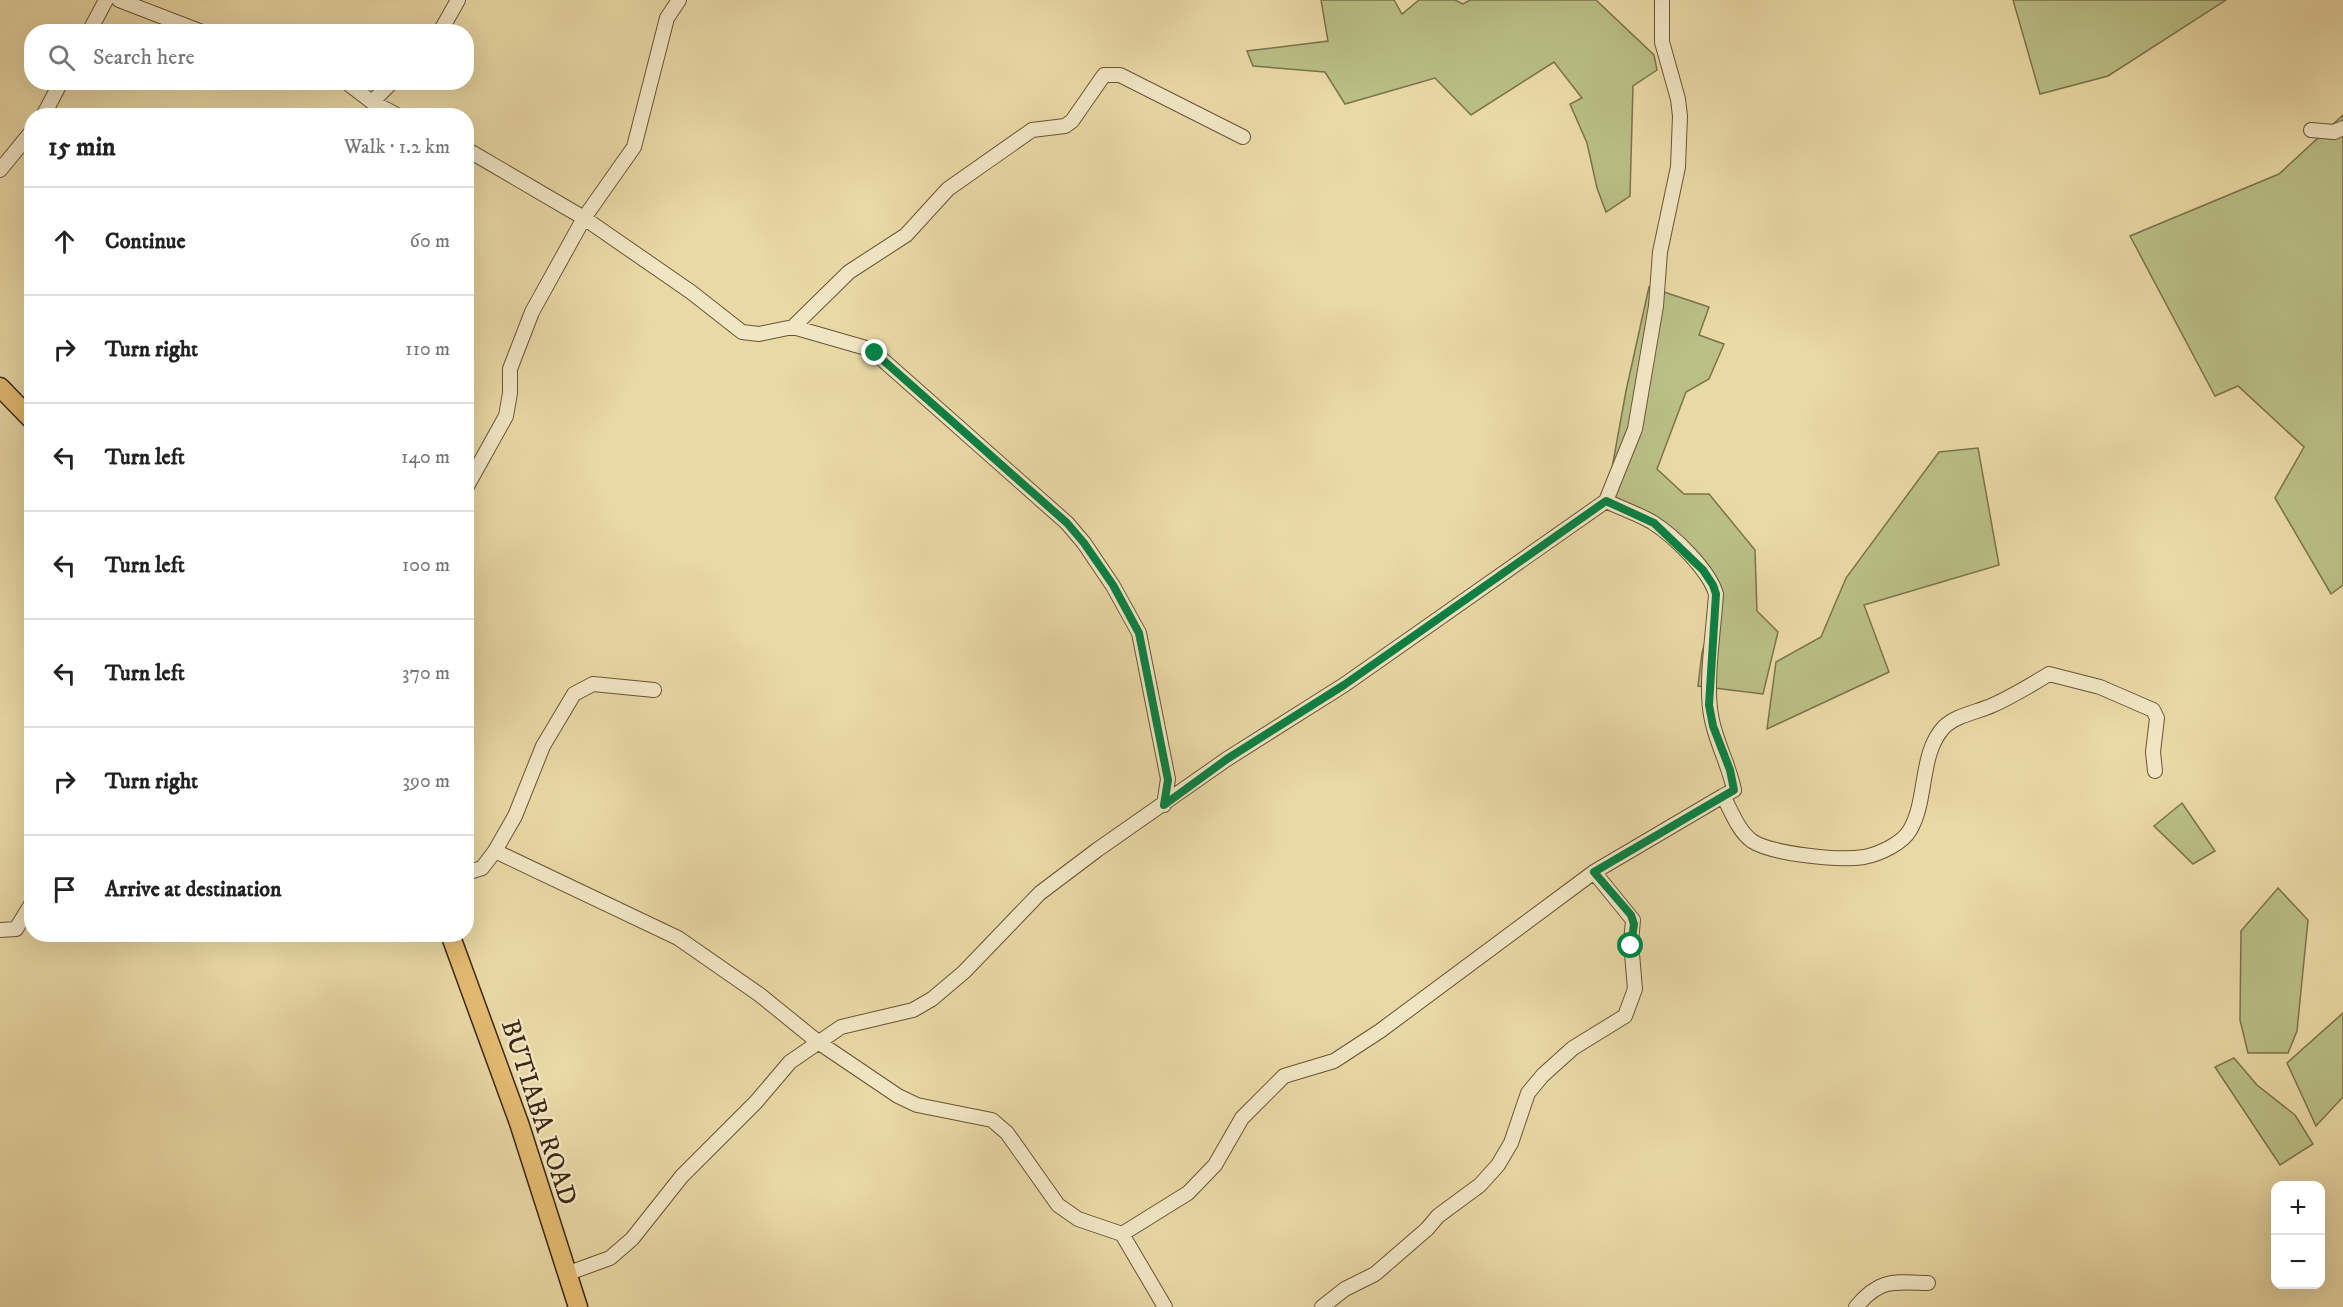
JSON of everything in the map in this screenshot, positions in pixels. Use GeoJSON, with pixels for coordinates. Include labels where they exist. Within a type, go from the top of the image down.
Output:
{"type":"FeatureCollection","features":[{"type":"Feature","properties":{"kind":"main road"},"geometry":{"type":"LineString","coordinates":[[0,387],[24,412]]}},
{"type":"Feature","properties":{"kind":"main road","name":"BUTIABA ROAD"},"geometry":{"type":"LineString","coordinates":[[453,942],[519,1123],[578,1307]]}},
{"type":"Feature","properties":{"kind":"street"},"geometry":{"type":"LineString","coordinates":[[92,24],[106,0]]}},
{"type":"Feature","properties":{"kind":"street"},"geometry":{"type":"LineString","coordinates":[[119,0],[181,24]]}},
{"type":"Feature","properties":{"kind":"street"},"geometry":{"type":"LineString","coordinates":[[444,24],[458,0]]}},
{"type":"Feature","properties":{"kind":"street"},"geometry":{"type":"LineString","coordinates":[[474,474],[506,416],[510,393],[510,369],[532,312],[584,218],[634,147],[667,18],[679,0]]}},
{"type":"Feature","properties":{"kind":"street"},"geometry":{"type":"LineString","coordinates":[[566,1275],[610,1258],[632,1239],[690,1167],[742,1116],[786,1066],[818,1042],[841,1027],[913,1010],[932,999],[964,972],[1040,893],[1227,759],[1344,685],[1606,501],[1635,429],[1656,306],[1660,252],[1678,167],[1680,116],[1678,99],[1662,42],[1662,0]]}},
{"type":"Feature","properties":{"kind":"street"},"geometry":{"type":"LineString","coordinates":[[793,327],[849,272],[906,235],[948,189],[1032,130],[1065,126],[1072,121],[1104,75],[1120,75],[1243,137]]}},
{"type":"Feature","properties":{"kind":"street"},"geometry":{"type":"LineString","coordinates":[[47,108],[57,90]]}},
{"type":"Feature","properties":{"kind":"street"},"geometry":{"type":"LineString","coordinates":[[356,90],[384,108]]}},
{"type":"Feature","properties":{"kind":"street"},"geometry":{"type":"LineString","coordinates":[[372,102],[384,90]]}},
{"type":"Feature","properties":{"kind":"street"},"geometry":{"type":"LineString","coordinates":[[2311,130],[2334,132],[2343,128]]}},
{"type":"Feature","properties":{"kind":"street"},"geometry":{"type":"LineString","coordinates":[[0,170],[24,141]]}},
{"type":"Feature","properties":{"kind":"street"},"geometry":{"type":"LineString","coordinates":[[474,154],[584,218],[691,292],[742,332],[759,334],[793,327],[866,348],[882,359],[970,441],[1067,523],[1084,543],[1130,613],[1139,633],[1168,780],[1164,805]]}},
{"type":"Feature","properties":{"kind":"street"},"geometry":{"type":"LineString","coordinates":[[1122,1234],[1188,1193],[1215,1164],[1242,1118],[1284,1076],[1334,1061],[1380,1031],[1594,872],[1734,790],[1730,770],[1713,726],[1709,705],[1716,594],[1713,585],[1703,570],[1654,523],[1606,501]]}},
{"type":"Feature","properties":{"kind":"street"},"geometry":{"type":"LineString","coordinates":[[1723,796],[1742,831],[1758,845],[1815,855],[1850,857],[1881,851],[1898,842],[1912,826],[1933,748],[1946,725],[1954,719],[1996,704],[2054,674],[2100,687],[2152,710],[2157,718],[2153,752],[2155,771]]}},
{"type":"Feature","properties":{"kind":"street"},"geometry":{"type":"LineString","coordinates":[[474,870],[482,868],[495,851],[515,816],[543,746],[574,694],[593,684],[654,690]]}},
{"type":"Feature","properties":{"kind":"street"},"geometry":{"type":"LineString","coordinates":[[495,851],[678,938],[760,995],[818,1042],[875,1082],[917,1105],[992,1120],[1007,1133],[1058,1205],[1078,1219],[1122,1234],[1165,1307]]}},
{"type":"Feature","properties":{"kind":"street"},"geometry":{"type":"LineString","coordinates":[[1322,1307],[1345,1289],[1375,1274],[1444,1211],[1480,1185],[1498,1165],[1511,1143],[1520,1112],[1535,1084],[1573,1048],[1625,1016],[1635,989],[1631,942],[1633,920],[1594,872]]}},
{"type":"Feature","properties":{"kind":"street"},"geometry":{"type":"LineString","coordinates":[[0,930],[16,929],[24,916]]}},
{"type":"Feature","properties":{"kind":"street"},"geometry":{"type":"LineString","coordinates":[[1856,1307],[1878,1286],[1894,1282],[1928,1283]]}},
{"type":"Feature","properties":{"kind":"green space"},"geometry":{"type":"Polygon","coordinates":[[[1321,0],[1394,0],[1402,14],[1419,0],[1455,0],[1463,4],[1470,0],[1596,0],[1654,55],[1657,70],[1633,86],[1630,196],[1606,212],[1597,188],[1587,143],[1570,104],[1582,98],[1554,62],[1471,115],[1435,78],[1345,104],[1325,72],[1253,66],[1247,51],[1328,41],[1321,0]]]}},
{"type":"Feature","properties":{"kind":"green space"},"geometry":{"type":"Polygon","coordinates":[[[2013,0],[2226,0],[2108,76],[2040,94],[2013,0]]]}},
{"type":"Feature","properties":{"kind":"green space"},"geometry":{"type":"Polygon","coordinates":[[[2343,115],[2343,585],[2331,594],[2275,498],[2304,447],[2238,386],[2215,396],[2130,236],[2279,174],[2343,115]]]}},
{"type":"Feature","properties":{"kind":"green space"},"geometry":{"type":"Polygon","coordinates":[[[1649,287],[1709,307],[1699,335],[1724,344],[1709,379],[1686,392],[1657,469],[1684,494],[1709,494],[1755,550],[1757,611],[1778,632],[1763,694],[1698,686],[1702,653],[1715,607],[1709,577],[1665,532],[1606,501],[1626,391],[1649,287]]]}},
{"type":"Feature","properties":{"kind":"green space"},"geometry":{"type":"Polygon","coordinates":[[[1978,448],[1999,565],[1864,605],[1889,672],[1767,729],[1776,662],[1821,637],[1846,578],[1939,452],[1978,448]]]}},
{"type":"Feature","properties":{"kind":"green space"},"geometry":{"type":"Polygon","coordinates":[[[2182,803],[2215,851],[2193,864],[2154,826],[2182,803]]]}},
{"type":"Feature","properties":{"kind":"green space"},"geometry":{"type":"Polygon","coordinates":[[[2278,888],[2308,920],[2297,1031],[2288,1053],[2248,1053],[2240,1020],[2241,931],[2278,888]]]}},
{"type":"Feature","properties":{"kind":"green space"},"geometry":{"type":"Polygon","coordinates":[[[2343,1013],[2343,1097],[2316,1126],[2287,1063],[2343,1013]]]}},
{"type":"Feature","properties":{"kind":"green space"},"geometry":{"type":"Polygon","coordinates":[[[2234,1058],[2257,1085],[2295,1115],[2313,1144],[2280,1165],[2215,1067],[2234,1058]]]}},
{"type":"Feature","properties":{"kind":"route"},"geometry":{"type":"LineString","coordinates":[[875,353],[970,441],[1067,523],[1113,585],[1139,633],[1168,780],[1164,805],[1227,759],[1344,685],[1392,649],[1606,501],[1654,523],[1703,570],[1709,577],[1716,594],[1709,705],[1713,726],[1726,757],[1734,790],[1594,872],[1631,915],[1634,924],[1631,946]]}}]}
